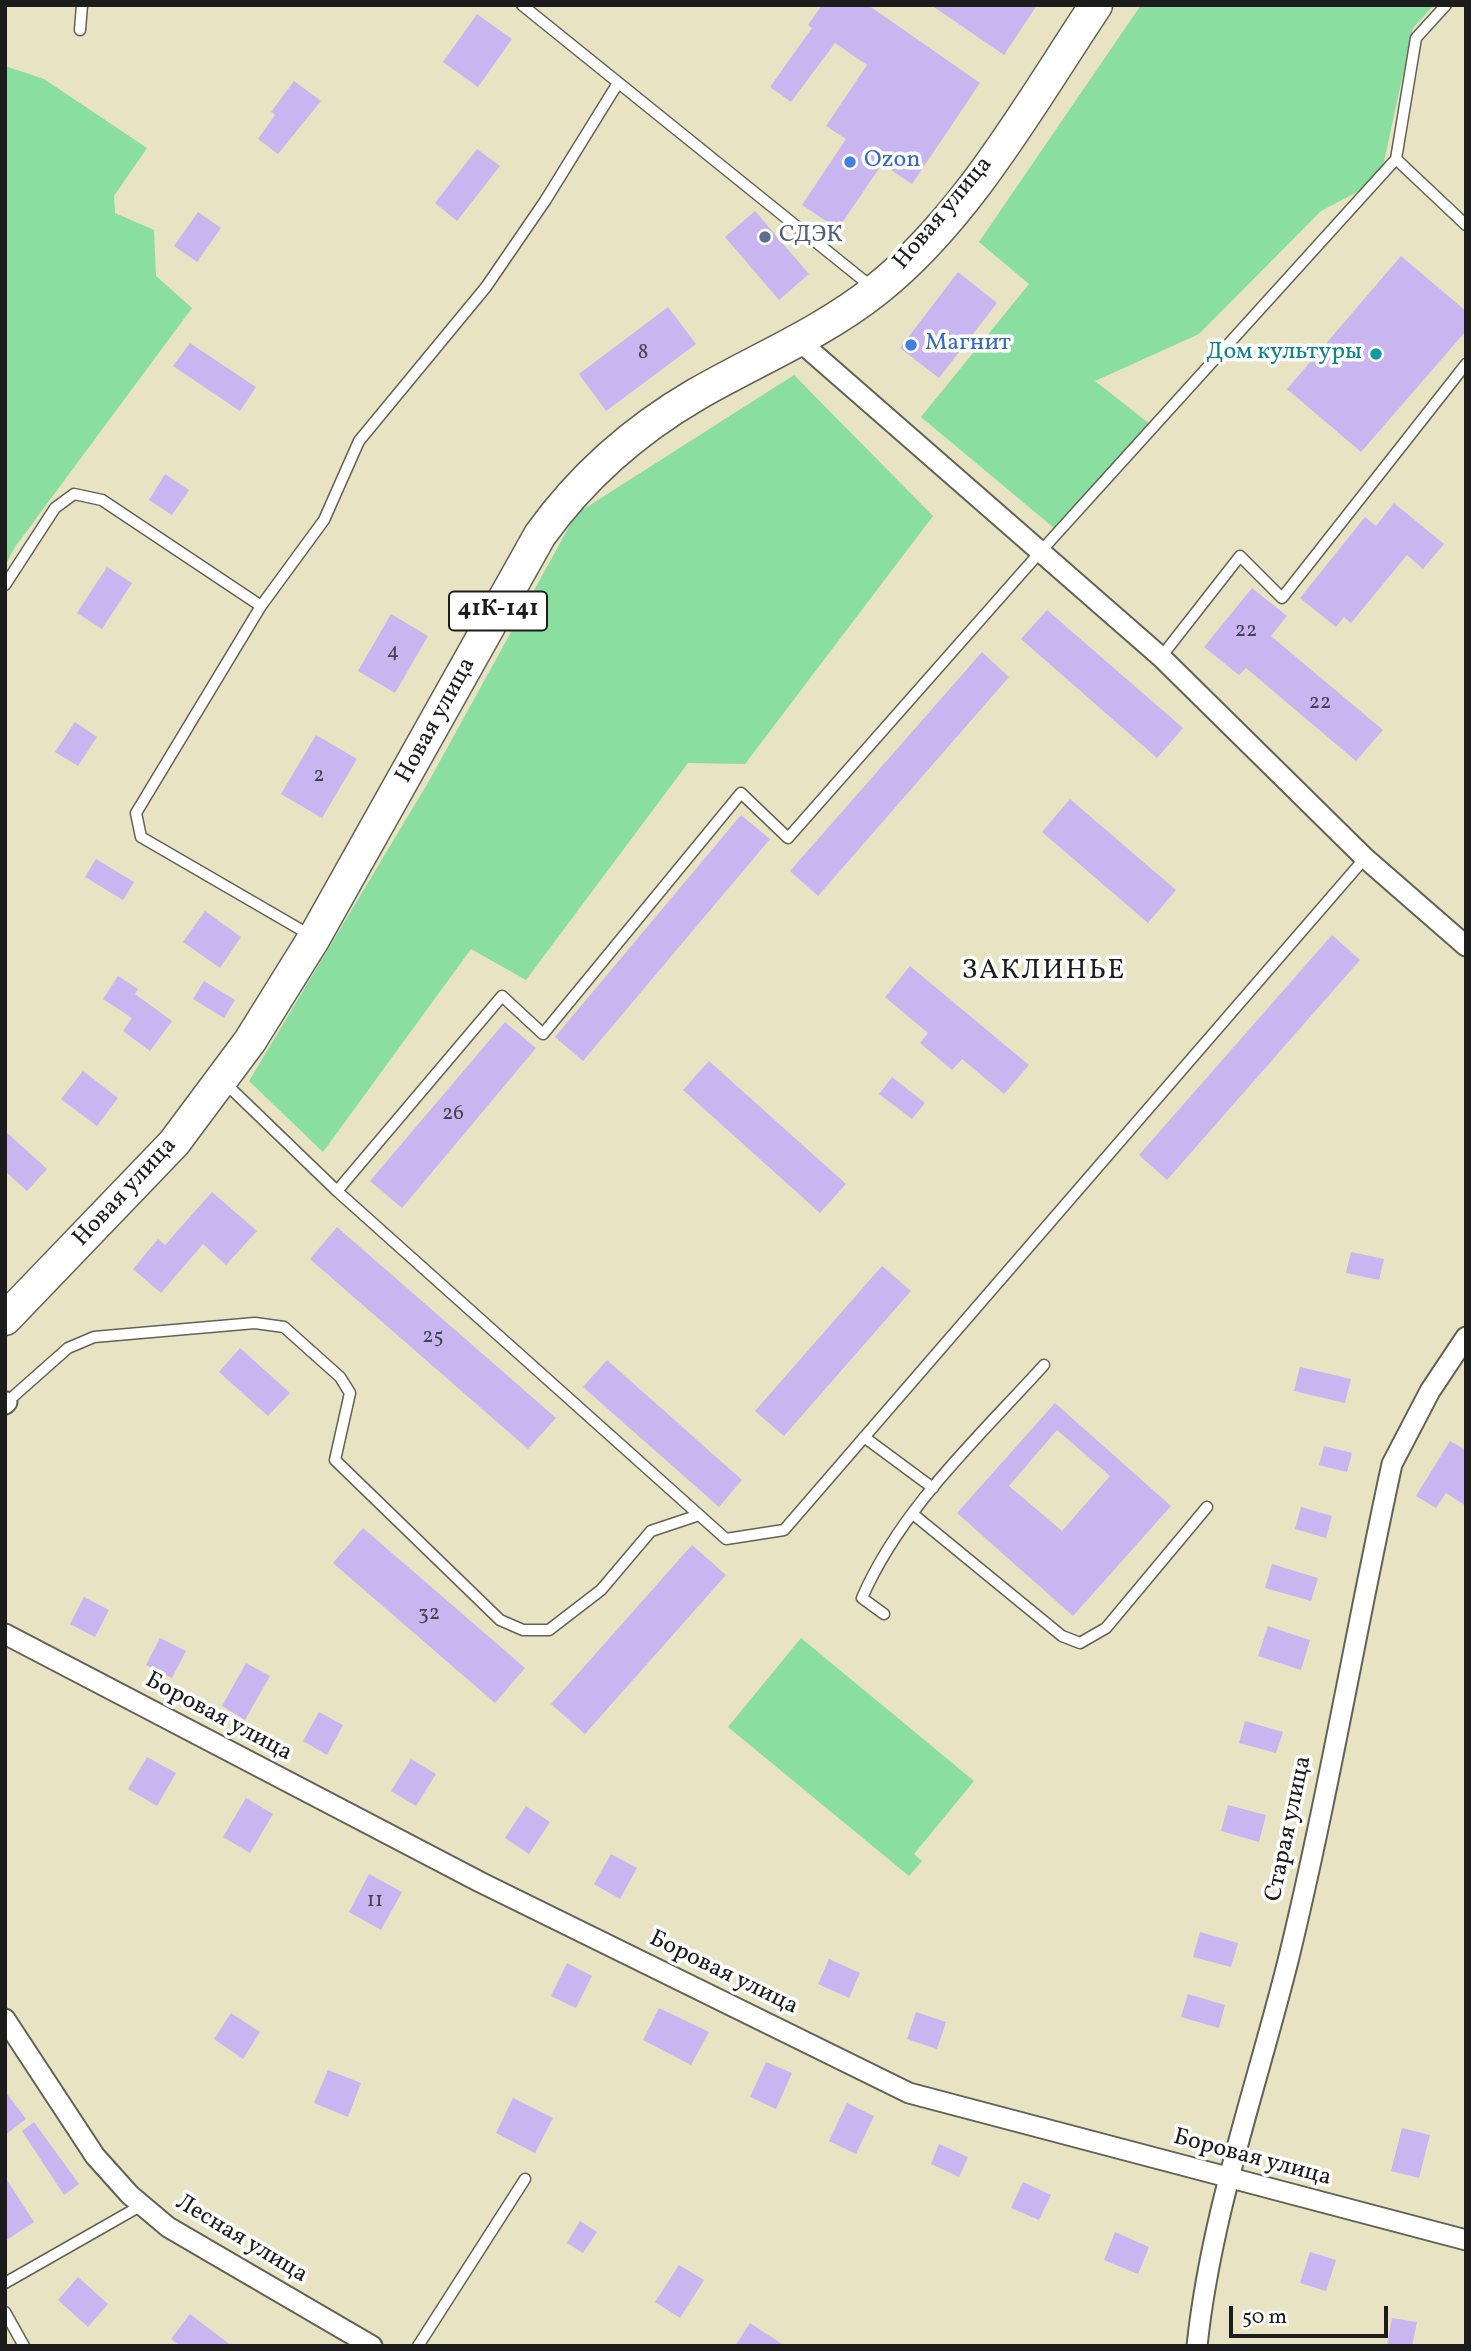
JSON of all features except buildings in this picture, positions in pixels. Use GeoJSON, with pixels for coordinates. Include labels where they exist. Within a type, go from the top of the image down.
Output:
{"type":"FeatureCollection","features":[{"type":"Feature","properties":{"kind":"main road","name":"Новая улица"},"geometry":{"type":"LineString","coordinates":[[5,1319],[174,1143],[250,1041],[314,938],[540,535],[566,499],[607,460],[660,418],[876,290],[913,258],[966,195],[1096,5]]}},
{"type":"Feature","properties":{"kind":"street"},"geometry":{"type":"LineString","coordinates":[[797,339],[1161,657],[1365,858],[1466,946]]}},
{"type":"Feature","properties":{"kind":"street","name":"Старая улица"},"geometry":{"type":"LineString","coordinates":[[1197,2346],[1203,2284],[1228,2178],[1288,1960],[1392,1464],[1430,1391],[1466,1337]]}},
{"type":"Feature","properties":{"kind":"street","name":"Боровая улица"},"geometry":{"type":"LineString","coordinates":[[5,1634],[480,1882],[909,2093],[1466,2240]]}},
{"type":"Feature","properties":{"kind":"street","name":"Лесная улица"},"geometry":{"type":"LineString","coordinates":[[5,2019],[95,2156],[142,2205],[167,2227],[372,2346]]}},
{"type":"Feature","properties":{"kind":"lane"},"geometry":{"type":"LineString","coordinates":[[79,30],[82,5]]}},
{"type":"Feature","properties":{"kind":"lane"},"geometry":{"type":"LineString","coordinates":[[522,5],[876,290]]}},
{"type":"Feature","properties":{"kind":"lane"},"geometry":{"type":"LineString","coordinates":[[337,1191],[502,996],[542,1034],[741,793],[788,838],[1041,551],[1396,159],[1416,38],[1446,5]]}},
{"type":"Feature","properties":{"kind":"lane"},"geometry":{"type":"LineString","coordinates":[[314,938],[141,837],[136,813],[261,606],[324,520],[359,441],[486,287],[545,201],[618,83]]}},
{"type":"Feature","properties":{"kind":"lane"},"geometry":{"type":"LineString","coordinates":[[1396,159],[1466,225]]}},
{"type":"Feature","properties":{"kind":"lane"},"geometry":{"type":"LineString","coordinates":[[1161,657],[1240,556],[1282,597],[1466,364]]}},
{"type":"Feature","properties":{"kind":"lane"},"geometry":{"type":"LineString","coordinates":[[5,585],[55,508],[74,494],[102,500],[261,606]]}},
{"type":"Feature","properties":{"kind":"lane"},"geometry":{"type":"LineString","coordinates":[[221,1080],[337,1191],[726,1539],[784,1530],[1365,858]]}},
{"type":"Feature","properties":{"kind":"lane"},"geometry":{"type":"LineString","coordinates":[[6,1403],[68,1348],[94,1337],[255,1324],[284,1327],[340,1377],[350,1393],[335,1460],[500,1619],[523,1630],[550,1630],[601,1590],[651,1531],[699,1515]]}},
{"type":"Feature","properties":{"kind":"lane"},"geometry":{"type":"LineString","coordinates":[[884,1614],[862,1598],[876,1566],[933,1488],[1044,1366]]}},
{"type":"Feature","properties":{"kind":"lane"},"geometry":{"type":"LineString","coordinates":[[864,1437],[933,1488]]}},
{"type":"Feature","properties":{"kind":"lane"},"geometry":{"type":"LineString","coordinates":[[913,1514],[1062,1636],[1080,1643],[1106,1628],[1207,1507]]}},
{"type":"Feature","properties":{"kind":"lane"},"geometry":{"type":"LineString","coordinates":[[418,2346],[525,2179]]}},
{"type":"Feature","properties":{"kind":"lane"},"geometry":{"type":"LineString","coordinates":[[5,2283],[142,2205]]}},
{"type":"Feature","properties":{"kind":"lane"},"geometry":{"type":"LineString","coordinates":[[5,2312],[23,2346]]}},
{"type":"Feature","properties":{"kind":"green space"},"geometry":{"type":"Polygon","coordinates":[[[1141,5],[1434,5],[1413,28],[1380,180],[1321,211],[1199,334],[1095,381],[1151,425],[1060,533],[921,417],[1029,284],[979,242],[1141,5]]]}},
{"type":"Feature","properties":{"kind":"green space"},"geometry":{"type":"Polygon","coordinates":[[[5,66],[44,79],[147,148],[114,196],[115,213],[154,230],[156,276],[192,308],[15,547],[5,566],[5,66]]]}},
{"type":"Feature","properties":{"kind":"green space"},"geometry":{"type":"Polygon","coordinates":[[[794,375],[933,516],[745,764],[688,763],[526,980],[471,949],[323,1152],[249,1081],[429,781],[576,514],[794,375]]]}},
{"type":"Feature","properties":{"kind":"green space"},"geometry":{"type":"Polygon","coordinates":[[[801,1638],[974,1781],[914,1854],[922,1861],[909,1876],[728,1727],[801,1638]]]}},
{"type":"Feature","properties":{"kind":"place","name":"Ozon"},"geometry":{"type":"Point","coordinates":[850,162]}},
{"type":"Feature","properties":{"kind":"place","name":"СДЭК"},"geometry":{"type":"Point","coordinates":[765,237]}},
{"type":"Feature","properties":{"kind":"place","name":"Магнит"},"geometry":{"type":"Point","coordinates":[911,345]}},
{"type":"Feature","properties":{"kind":"place","name":"Дом культуры"},"geometry":{"type":"Point","coordinates":[1376,354]}},
{"type":"Feature","properties":{"kind":"district","name":"ЗАКЛИНЬЕ"},"geometry":{"type":"Point","coordinates":[1044,973]}}]}
